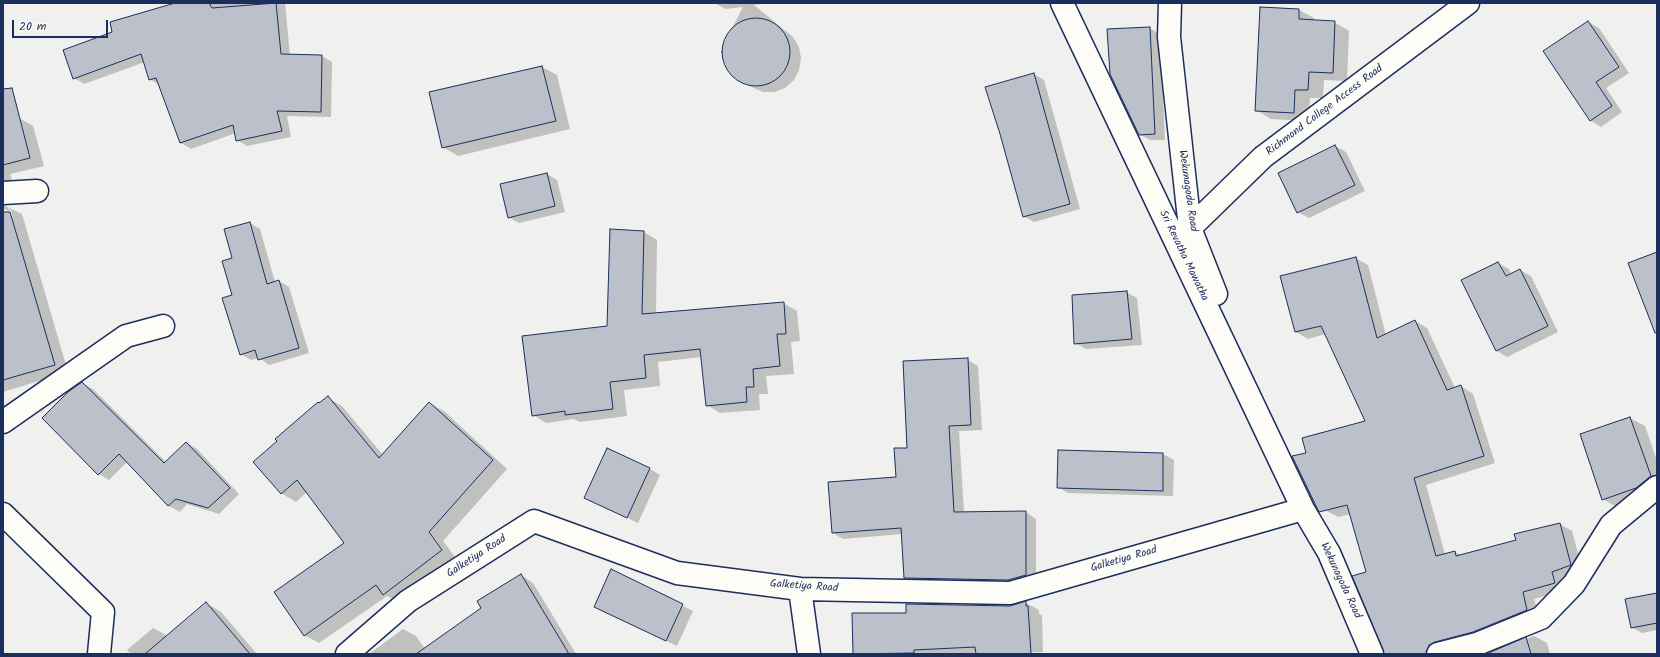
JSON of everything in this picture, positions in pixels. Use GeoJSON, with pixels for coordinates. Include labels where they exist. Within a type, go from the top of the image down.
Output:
{"type":"FeatureCollection","features":[{"type":"Feature","properties":{"kind":"street","name":"Sri Revatha Mawatha"},"geometry":{"type":"LineString","coordinates":[[1062,3],[1303,509]]}},
{"type":"Feature","properties":{"kind":"street","name":"Wekunagoda Road"},"geometry":{"type":"LineString","coordinates":[[1170,3],[1168,37],[1190,228],[1280,460]]}},
{"type":"Feature","properties":{"kind":"street","name":"Richmond College Access Road"},"geometry":{"type":"LineString","coordinates":[[1190,228],[1263,157],[1468,3]]}},
{"type":"Feature","properties":{"kind":"street"},"geometry":{"type":"LineString","coordinates":[[3,193],[37,191]]}},
{"type":"Feature","properties":{"kind":"street"},"geometry":{"type":"LineString","coordinates":[[3,422],[126,336],[164,326]]}},
{"type":"Feature","properties":{"kind":"street"},"geometry":{"type":"LineString","coordinates":[[1438,654],[1477,644],[1541,618],[1574,584],[1612,525],[1657,487]]}},
{"type":"Feature","properties":{"kind":"street","name":"Wekunagoda Road"},"geometry":{"type":"LineString","coordinates":[[1303,509],[1329,553],[1372,654]]}},
{"type":"Feature","properties":{"kind":"street","name":"Galketiya Road"},"geometry":{"type":"LineString","coordinates":[[348,654],[408,601],[534,521],[677,573],[800,589],[1010,593],[1303,509]]}},
{"type":"Feature","properties":{"kind":"street"},"geometry":{"type":"LineString","coordinates":[[3,514],[103,612],[99,654]]}},
{"type":"Feature","properties":{"kind":"street"},"geometry":{"type":"LineString","coordinates":[[800,589],[809,654]]}},
{"type":"Feature","properties":{"kind":"building"},"geometry":{"type":"Polygon","coordinates":[[[175,3],[209,3],[212,8],[276,3],[281,54],[322,55],[321,112],[277,111],[282,131],[236,141],[233,125],[180,143],[156,78],[149,80],[141,54],[73,79],[63,50],[112,32],[110,22],[175,3]]]}},
{"type":"Feature","properties":{"kind":"building"},"geometry":{"type":"Polygon","coordinates":[[[1260,7],[1299,9],[1299,19],[1335,21],[1333,73],[1309,72],[1308,90],[1295,90],[1294,113],[1255,111],[1260,7]]]}},
{"type":"Feature","properties":{"kind":"building"},"geometry":{"type":"Polygon","coordinates":[[[756,18],[769,21],[780,28],[787,39],[790,52],[787,65],[780,76],[769,83],[756,86],[743,83],[732,76],[725,65],[722,52],[725,39],[732,28],[743,21],[756,18]]]}},
{"type":"Feature","properties":{"kind":"building"},"geometry":{"type":"Polygon","coordinates":[[[1588,21],[1619,67],[1596,82],[1612,106],[1590,121],[1543,51],[1588,21]]]}},
{"type":"Feature","properties":{"kind":"building"},"geometry":{"type":"Polygon","coordinates":[[[1150,27],[1155,134],[1139,135],[1110,74],[1107,29],[1150,27]]]}},
{"type":"Feature","properties":{"kind":"building"},"geometry":{"type":"Polygon","coordinates":[[[542,66],[556,121],[442,148],[429,92],[542,66]]]}},
{"type":"Feature","properties":{"kind":"building"},"geometry":{"type":"Polygon","coordinates":[[[1034,73],[1070,204],[1023,217],[1000,134],[985,87],[1034,73]]]}},
{"type":"Feature","properties":{"kind":"building"},"geometry":{"type":"Polygon","coordinates":[[[12,88],[30,158],[3,165],[3,89],[12,88]]]}},
{"type":"Feature","properties":{"kind":"building"},"geometry":{"type":"Polygon","coordinates":[[[1335,145],[1355,185],[1297,213],[1278,173],[1335,145]]]}},
{"type":"Feature","properties":{"kind":"building"},"geometry":{"type":"Polygon","coordinates":[[[547,173],[555,206],[508,218],[500,184],[547,173]]]}},
{"type":"Feature","properties":{"kind":"building"},"geometry":{"type":"Polygon","coordinates":[[[3,212],[10,212],[55,365],[3,380],[3,212]]]}},
{"type":"Feature","properties":{"kind":"building"},"geometry":{"type":"Polygon","coordinates":[[[250,222],[267,284],[279,280],[299,348],[258,360],[255,350],[240,355],[222,298],[232,295],[222,261],[232,258],[224,229],[250,222]]]}},
{"type":"Feature","properties":{"kind":"building"},"geometry":{"type":"Polygon","coordinates":[[[610,229],[644,231],[642,314],[784,302],[786,334],[777,334],[780,366],[753,369],[754,387],[746,387],[747,402],[706,406],[700,349],[644,355],[646,378],[610,382],[613,409],[565,415],[565,411],[532,416],[522,336],[607,326],[610,229]]]}},
{"type":"Feature","properties":{"kind":"building"},"geometry":{"type":"Polygon","coordinates":[[[1657,252],[1657,333],[1655,333],[1628,263],[1657,252]]]}},
{"type":"Feature","properties":{"kind":"building"},"geometry":{"type":"Polygon","coordinates":[[[1356,257],[1377,338],[1415,320],[1447,390],[1461,385],[1484,456],[1414,478],[1436,556],[1455,551],[1456,556],[1516,540],[1514,534],[1560,523],[1571,565],[1552,572],[1555,583],[1523,592],[1527,610],[1473,632],[1435,642],[1429,645],[1426,654],[1384,654],[1352,576],[1366,572],[1347,505],[1319,512],[1292,456],[1306,453],[1302,438],[1365,421],[1321,326],[1295,332],[1280,276],[1356,257]]]}},
{"type":"Feature","properties":{"kind":"building"},"geometry":{"type":"Polygon","coordinates":[[[1498,262],[1506,276],[1520,269],[1548,326],[1496,351],[1461,280],[1498,262]]]}},
{"type":"Feature","properties":{"kind":"building"},"geometry":{"type":"Polygon","coordinates":[[[1127,291],[1132,339],[1074,344],[1072,295],[1127,291]]]}},
{"type":"Feature","properties":{"kind":"building"},"geometry":{"type":"Polygon","coordinates":[[[968,358],[971,425],[949,426],[954,512],[1026,511],[1026,575],[1008,580],[904,578],[901,528],[832,533],[828,482],[896,477],[894,448],[907,448],[903,361],[968,358]]]}},
{"type":"Feature","properties":{"kind":"building"},"geometry":{"type":"Polygon","coordinates":[[[82,382],[164,463],[186,442],[230,488],[208,508],[176,499],[168,506],[119,454],[98,475],[42,418],[68,392],[82,382]]]}},
{"type":"Feature","properties":{"kind":"building"},"geometry":{"type":"Polygon","coordinates":[[[328,396],[379,458],[429,402],[493,460],[429,532],[442,550],[383,595],[376,585],[304,636],[274,592],[344,543],[297,480],[281,494],[253,462],[277,441],[275,439],[318,402],[319,403],[328,396]]]}},
{"type":"Feature","properties":{"kind":"building"},"geometry":{"type":"Polygon","coordinates":[[[1630,417],[1651,476],[1636,488],[1602,500],[1580,434],[1630,417]]]}},
{"type":"Feature","properties":{"kind":"building"},"geometry":{"type":"Polygon","coordinates":[[[607,448],[650,468],[627,518],[584,498],[607,448]]]}},
{"type":"Feature","properties":{"kind":"building"},"geometry":{"type":"Polygon","coordinates":[[[1058,450],[1163,453],[1163,491],[1057,488],[1058,450]]]}},
{"type":"Feature","properties":{"kind":"building"},"geometry":{"type":"Polygon","coordinates":[[[611,569],[683,604],[666,641],[594,607],[611,569]]]}},
{"type":"Feature","properties":{"kind":"building"},"geometry":{"type":"Polygon","coordinates":[[[521,574],[569,654],[416,654],[481,608],[477,601],[521,574]]]}},
{"type":"Feature","properties":{"kind":"building"},"geometry":{"type":"Polygon","coordinates":[[[1657,593],[1657,623],[1631,628],[1625,599],[1657,593]]]}},
{"type":"Feature","properties":{"kind":"building"},"geometry":{"type":"Polygon","coordinates":[[[1026,601],[1026,606],[1028,606],[1031,654],[976,654],[975,647],[914,650],[914,653],[853,654],[852,613],[906,613],[906,604],[1010,606],[1026,601]]]}},
{"type":"Feature","properties":{"kind":"building"},"geometry":{"type":"Polygon","coordinates":[[[206,602],[250,654],[145,654],[206,602]]]}},
{"type":"Feature","properties":{"kind":"building"},"geometry":{"type":"Polygon","coordinates":[[[1526,637],[1531,654],[1486,654],[1526,637]]]}}]}
